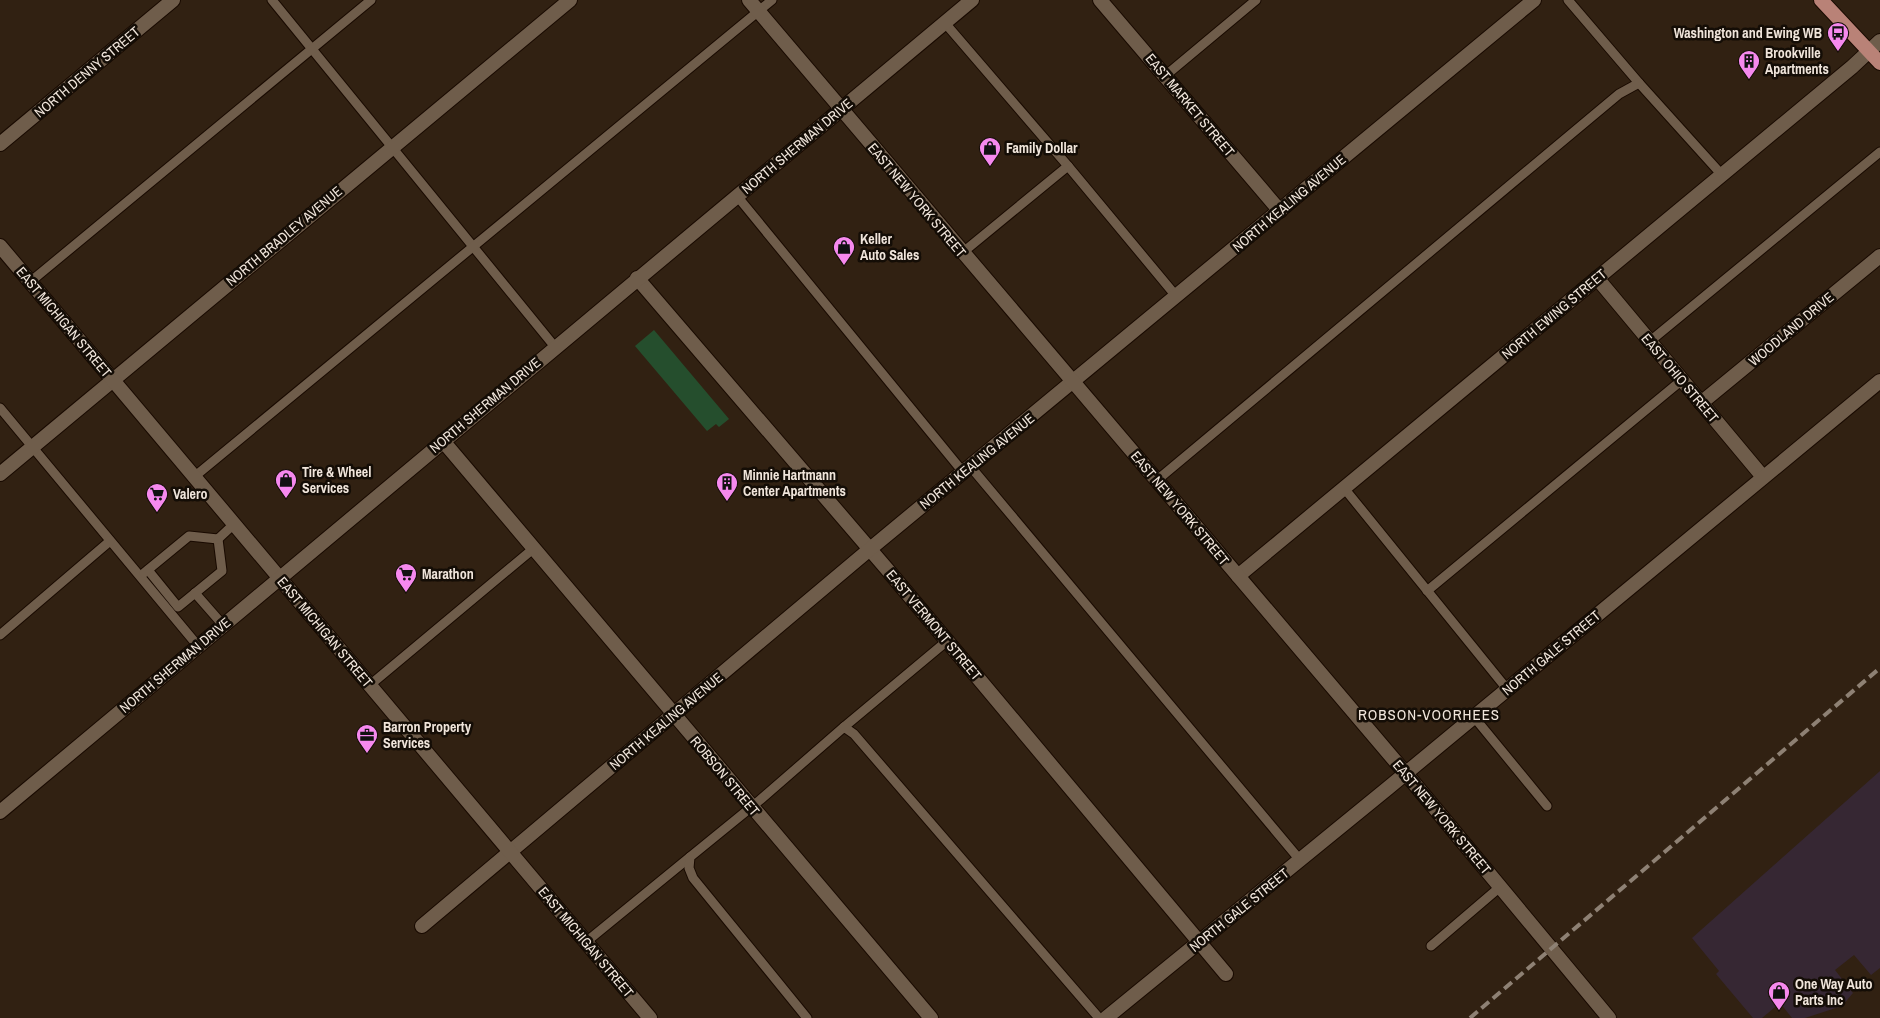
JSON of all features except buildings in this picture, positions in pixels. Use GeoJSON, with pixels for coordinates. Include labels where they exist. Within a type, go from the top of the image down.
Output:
{"type":"FeatureCollection","features":[{"type":"Feature","properties":{"kind":"main road"},"geometry":{"type":"LineString","coordinates":[[1821,0],[1880,63]]}},
{"type":"Feature","properties":{"kind":"street","name":"NORTH DENNY STREET"},"geometry":{"type":"LineString","coordinates":[[0,144],[173,0]]}},
{"type":"Feature","properties":{"kind":"street","name":"NORTH BRADLEY AVENUE"},"geometry":{"type":"LineString","coordinates":[[0,474],[570,0]]}},
{"type":"Feature","properties":{"kind":"street","name":"EAST NEW YORK STREET"},"geometry":{"type":"LineString","coordinates":[[749,0],[840,110],[1406,774],[1609,1018]]}},
{"type":"Feature","properties":{"kind":"street","name":"NORTH SHERMAN DRIVE"},"geometry":{"type":"LineString","coordinates":[[0,812],[972,0]]}},
{"type":"Feature","properties":{"kind":"street","name":"EAST MARKET STREET"},"geometry":{"type":"LineString","coordinates":[[1100,0],[1280,210]]}},
{"type":"Feature","properties":{"kind":"street","name":"NORTH KEALING AVENUE"},"geometry":{"type":"LineString","coordinates":[[422,926],[967,469],[1534,0]]}},
{"type":"Feature","properties":{"kind":"street","name":"NORTH EWING STREET"},"geometry":{"type":"LineString","coordinates":[[1238,576],[1880,41]]}},
{"type":"Feature","properties":{"kind":"street","name":"EAST MICHIGAN STREET"},"geometry":{"type":"LineString","coordinates":[[0,246],[650,1018]]}},
{"type":"Feature","properties":{"kind":"street","name":"WOODLAND DRIVE"},"geometry":{"type":"LineString","coordinates":[[1701,403],[1880,256]]}},
{"type":"Feature","properties":{"kind":"street","name":"EAST VERMONT STREET"},"geometry":{"type":"LineString","coordinates":[[637,278],[947,640],[1226,974]]}},
{"type":"Feature","properties":{"kind":"street","name":"EAST OHIO STREET"},"geometry":{"type":"LineString","coordinates":[[1597,278],[1763,477]]}},
{"type":"Feature","properties":{"kind":"street","name":"NORTH GALE STREET"},"geometry":{"type":"LineString","coordinates":[[1106,1018],[1406,774],[1880,381]]}},
{"type":"Feature","properties":{"kind":"street","name":"ROBSON STREET"},"geometry":{"type":"LineString","coordinates":[[443,441],[931,1018]]}},
{"type":"Feature","properties":{"kind":"lane"},"geometry":{"type":"LineString","coordinates":[[272,0],[555,347]]}},
{"type":"Feature","properties":{"kind":"lane"},"geometry":{"type":"LineString","coordinates":[[30,282],[371,0]]}},
{"type":"Feature","properties":{"kind":"lane"},"geometry":{"type":"LineString","coordinates":[[194,477],[772,0]]}},
{"type":"Feature","properties":{"kind":"lane"},"geometry":{"type":"LineString","coordinates":[[1165,76],[1256,0]]}},
{"type":"Feature","properties":{"kind":"lane"},"geometry":{"type":"LineString","coordinates":[[1568,0],[1639,83],[1722,174]]}},
{"type":"Feature","properties":{"kind":"lane"},"geometry":{"type":"LineString","coordinates":[[945,23],[1068,166],[1176,296]]}},
{"type":"Feature","properties":{"kind":"lane"},"geometry":{"type":"LineString","coordinates":[[1156,481],[1619,94],[1639,83]]}},
{"type":"Feature","properties":{"kind":"lane"},"geometry":{"type":"LineString","coordinates":[[1649,342],[1880,152]]}},
{"type":"Feature","properties":{"kind":"lane"},"geometry":{"type":"LineString","coordinates":[[962,253],[1068,166]]}},
{"type":"Feature","properties":{"kind":"lane"},"geometry":{"type":"LineString","coordinates":[[737,196],[1300,860]]}},
{"type":"Feature","properties":{"kind":"lane"},"geometry":{"type":"LineString","coordinates":[[1427,590],[1682,380]]}},
{"type":"Feature","properties":{"kind":"lane"},"geometry":{"type":"LineString","coordinates":[[0,408],[140,577],[174,610]]}},
{"type":"Feature","properties":{"kind":"lane"},"geometry":{"type":"LineString","coordinates":[[1344,488],[1507,689]]}},
{"type":"Feature","properties":{"kind":"lane"},"geometry":{"type":"LineString","coordinates":[[140,577],[189,536],[218,539],[234,524]]}},
{"type":"Feature","properties":{"kind":"lane"},"geometry":{"type":"LineString","coordinates":[[174,610],[222,571],[218,539]]}},
{"type":"Feature","properties":{"kind":"lane"},"geometry":{"type":"LineString","coordinates":[[0,635],[110,541]]}},
{"type":"Feature","properties":{"kind":"lane"},"geometry":{"type":"LineString","coordinates":[[370,685],[533,549]]}},
{"type":"Feature","properties":{"kind":"lane"},"geometry":{"type":"LineString","coordinates":[[148,570],[198,646]]}},
{"type":"Feature","properties":{"kind":"lane"},"geometry":{"type":"LineString","coordinates":[[195,594],[223,625]]}},
{"type":"Feature","properties":{"kind":"lane"},"geometry":{"type":"LineString","coordinates":[[586,942],[751,807],[947,640]]}},
{"type":"Feature","properties":{"kind":"lane"},"geometry":{"type":"LineString","coordinates":[[1474,717],[1547,806]]}},
{"type":"Feature","properties":{"kind":"lane"},"geometry":{"type":"LineString","coordinates":[[844,727],[854,734],[1099,1018]]}},
{"type":"Feature","properties":{"kind":"lane"},"geometry":{"type":"LineString","coordinates":[[690,857],[689,868],[692,878],[807,1018]]}},
{"type":"Feature","properties":{"kind":"lane"},"geometry":{"type":"LineString","coordinates":[[1430,946],[1500,887]]}},
{"type":"Feature","properties":{"kind":"shaded area"},"geometry":{"type":"Polygon","coordinates":[[[1880,771],[1880,968],[1871,975],[1854,955],[1835,970],[1853,993],[1842,1006],[1805,1018],[1792,1018],[1780,1003],[1762,1018],[1753,1018],[1716,974],[1719,971],[1692,938],[1880,771]]]}},
{"type":"Feature","properties":{"kind":"green space"},"geometry":{"type":"Polygon","coordinates":[[[654,330],[729,419],[719,427],[716,424],[707,431],[635,346],[654,330]]]}},
{"type":"Feature","properties":{"kind":"railway"},"geometry":{"type":"LineString","coordinates":[[1470,1018],[1880,668]]}},
{"type":"Feature","properties":{"kind":"place","name":"Washington and Ewing WB"},"geometry":{"type":"Point","coordinates":[1838,52]}},
{"type":"Feature","properties":{"kind":"place","name":"Brookville Apartments"},"geometry":{"type":"Point","coordinates":[1749,80]}},
{"type":"Feature","properties":{"kind":"place","name":"Family Dollar"},"geometry":{"type":"Point","coordinates":[990,167]}},
{"type":"Feature","properties":{"kind":"place","name":"Keller Auto Sales"},"geometry":{"type":"Point","coordinates":[844,266]}},
{"type":"Feature","properties":{"kind":"place","name":"Tire & Wheel Services"},"geometry":{"type":"Point","coordinates":[286,499]}},
{"type":"Feature","properties":{"kind":"place","name":"Minnie Hartmann Center Apartments"},"geometry":{"type":"Point","coordinates":[727,502]}},
{"type":"Feature","properties":{"kind":"place","name":"Valero"},"geometry":{"type":"Point","coordinates":[157,513]}},
{"type":"Feature","properties":{"kind":"place","name":"Marathon"},"geometry":{"type":"Point","coordinates":[406,593]}},
{"type":"Feature","properties":{"kind":"place","name":"Barron Property Services"},"geometry":{"type":"Point","coordinates":[367,754]}},
{"type":"Feature","properties":{"kind":"place","name":"One Way Auto Parts Inc"},"geometry":{"type":"Point","coordinates":[1779,1011]}},
{"type":"Feature","properties":{"kind":"district","name":"ROBSON-VOORHEES"},"geometry":{"type":"Point","coordinates":[1429,714]}}]}
